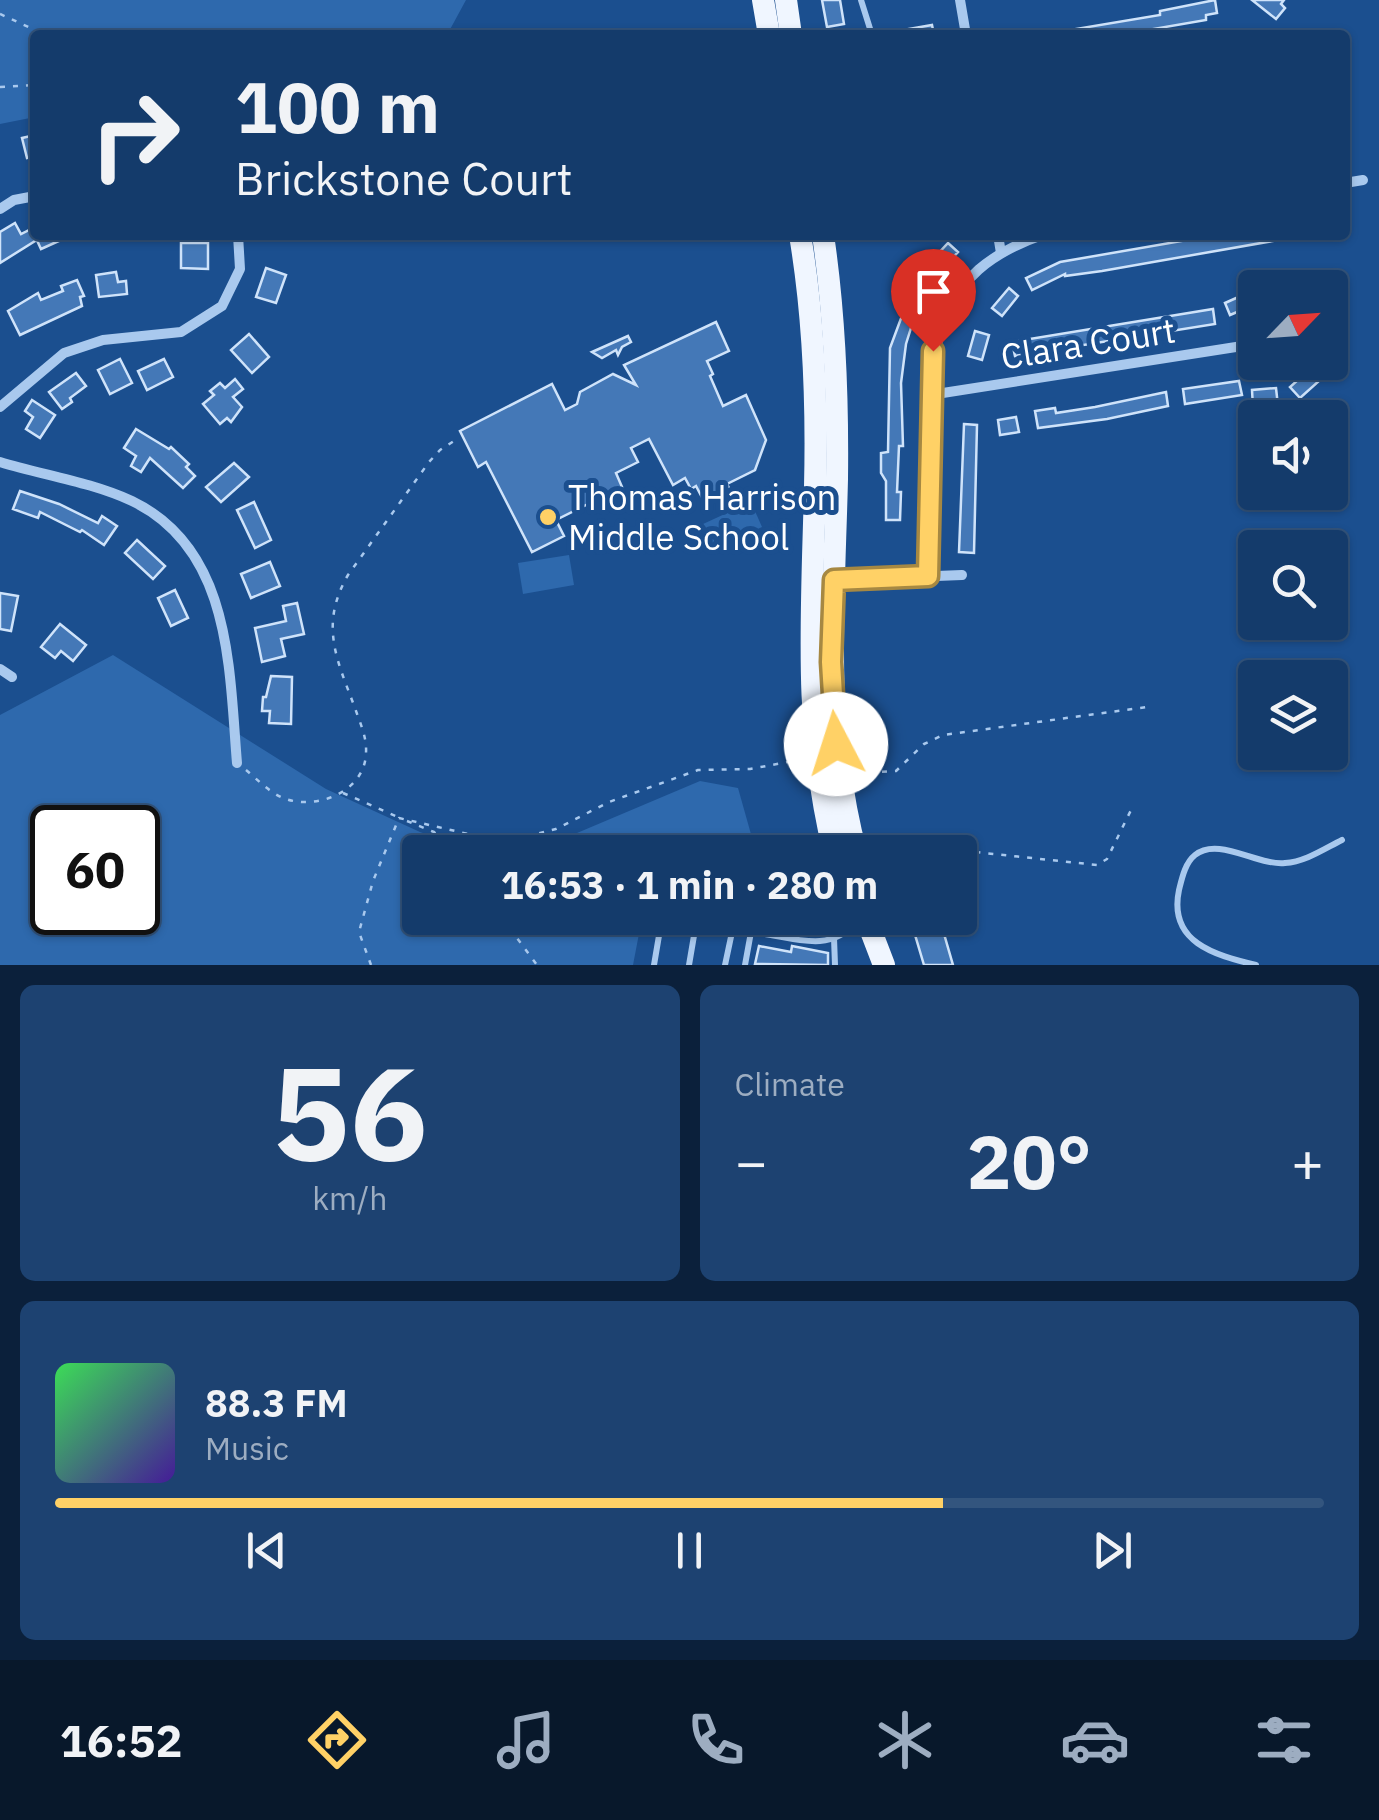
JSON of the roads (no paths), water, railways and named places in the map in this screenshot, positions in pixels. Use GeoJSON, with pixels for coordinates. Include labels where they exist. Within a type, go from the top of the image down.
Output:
{"type":"FeatureCollection","features":[{"type":"Feature","properties":{"kind":"main road"},"geometry":{"type":"LineString","coordinates":[[764,0],[768,30]]}},
{"type":"Feature","properties":{"kind":"main road"},"geometry":{"type":"LineString","coordinates":[[786,0],[790,30]]}},
{"type":"Feature","properties":{"kind":"main road"},"geometry":{"type":"LineString","coordinates":[[800,240],[814,382],[810,680],[816,756],[843,835]]}},
{"type":"Feature","properties":{"kind":"main road"},"geometry":{"type":"LineString","coordinates":[[823,240],[836,374],[832,690],[846,835]]}},
{"type":"Feature","properties":{"kind":"main road"},"geometry":{"type":"LineString","coordinates":[[869,935],[884,965]]}},
{"type":"Feature","properties":{"kind":"street"},"geometry":{"type":"LineString","coordinates":[[960,0],[965,30]]}},
{"type":"Feature","properties":{"kind":"street"},"geometry":{"type":"LineString","coordinates":[[1350,181],[1363,180]]}},
{"type":"Feature","properties":{"kind":"street"},"geometry":{"type":"LineString","coordinates":[[0,210],[14,200],[30,197]]}},
{"type":"Feature","properties":{"kind":"street"},"geometry":{"type":"LineString","coordinates":[[0,407],[64,353],[103,340],[181,332],[222,306],[240,269],[238,240]]}},
{"type":"Feature","properties":{"kind":"street"},"geometry":{"type":"LineString","coordinates":[[999,240],[1001,253]]}},
{"type":"Feature","properties":{"kind":"street"},"geometry":{"type":"LineString","coordinates":[[928,576],[930,395],[933,351],[942,320],[966,280],[1010,246],[1027,240]]}},
{"type":"Feature","properties":{"kind":"street","name":"Clara Court"},"geometry":{"type":"LineString","coordinates":[[930,395],[1238,347]]}},
{"type":"Feature","properties":{"kind":"street"},"geometry":{"type":"LineString","coordinates":[[0,462],[130,500],[158,518],[186,546],[208,580],[222,621],[237,763]]}},
{"type":"Feature","properties":{"kind":"street"},"geometry":{"type":"LineString","coordinates":[[834,580],[962,574]]}},
{"type":"Feature","properties":{"kind":"street"},"geometry":{"type":"LineString","coordinates":[[0,668],[12,677]]}},
{"type":"Feature","properties":{"kind":"lane"},"geometry":{"type":"LineString","coordinates":[[861,0],[870,30]]}},
{"type":"Feature","properties":{"kind":"lane"},"geometry":{"type":"LineString","coordinates":[[1256,965],[1206,948],[1184,930],[1177,904],[1189,862],[1199,852],[1216,849],[1265,862],[1290,863],[1342,840]]}},
{"type":"Feature","properties":{"kind":"lane"},"geometry":{"type":"LineString","coordinates":[[654,965],[659,935]]}},
{"type":"Feature","properties":{"kind":"lane"},"geometry":{"type":"LineString","coordinates":[[688,965],[694,935]]}},
{"type":"Feature","properties":{"kind":"lane"},"geometry":{"type":"LineString","coordinates":[[724,965],[731,935]]}},
{"type":"Feature","properties":{"kind":"lane"},"geometry":{"type":"LineString","coordinates":[[745,965],[751,935]]}},
{"type":"Feature","properties":{"kind":"lane"},"geometry":{"type":"LineString","coordinates":[[772,935],[818,947],[840,935]]}},
{"type":"Feature","properties":{"kind":"lane"},"geometry":{"type":"LineString","coordinates":[[776,950],[779,936]]}},
{"type":"Feature","properties":{"kind":"lane"},"geometry":{"type":"LineString","coordinates":[[834,938],[836,965]]}},
{"type":"Feature","properties":{"kind":"place","name":"Thomas Harrison Middle School"},"geometry":{"type":"Point","coordinates":[548,517]}}]}
